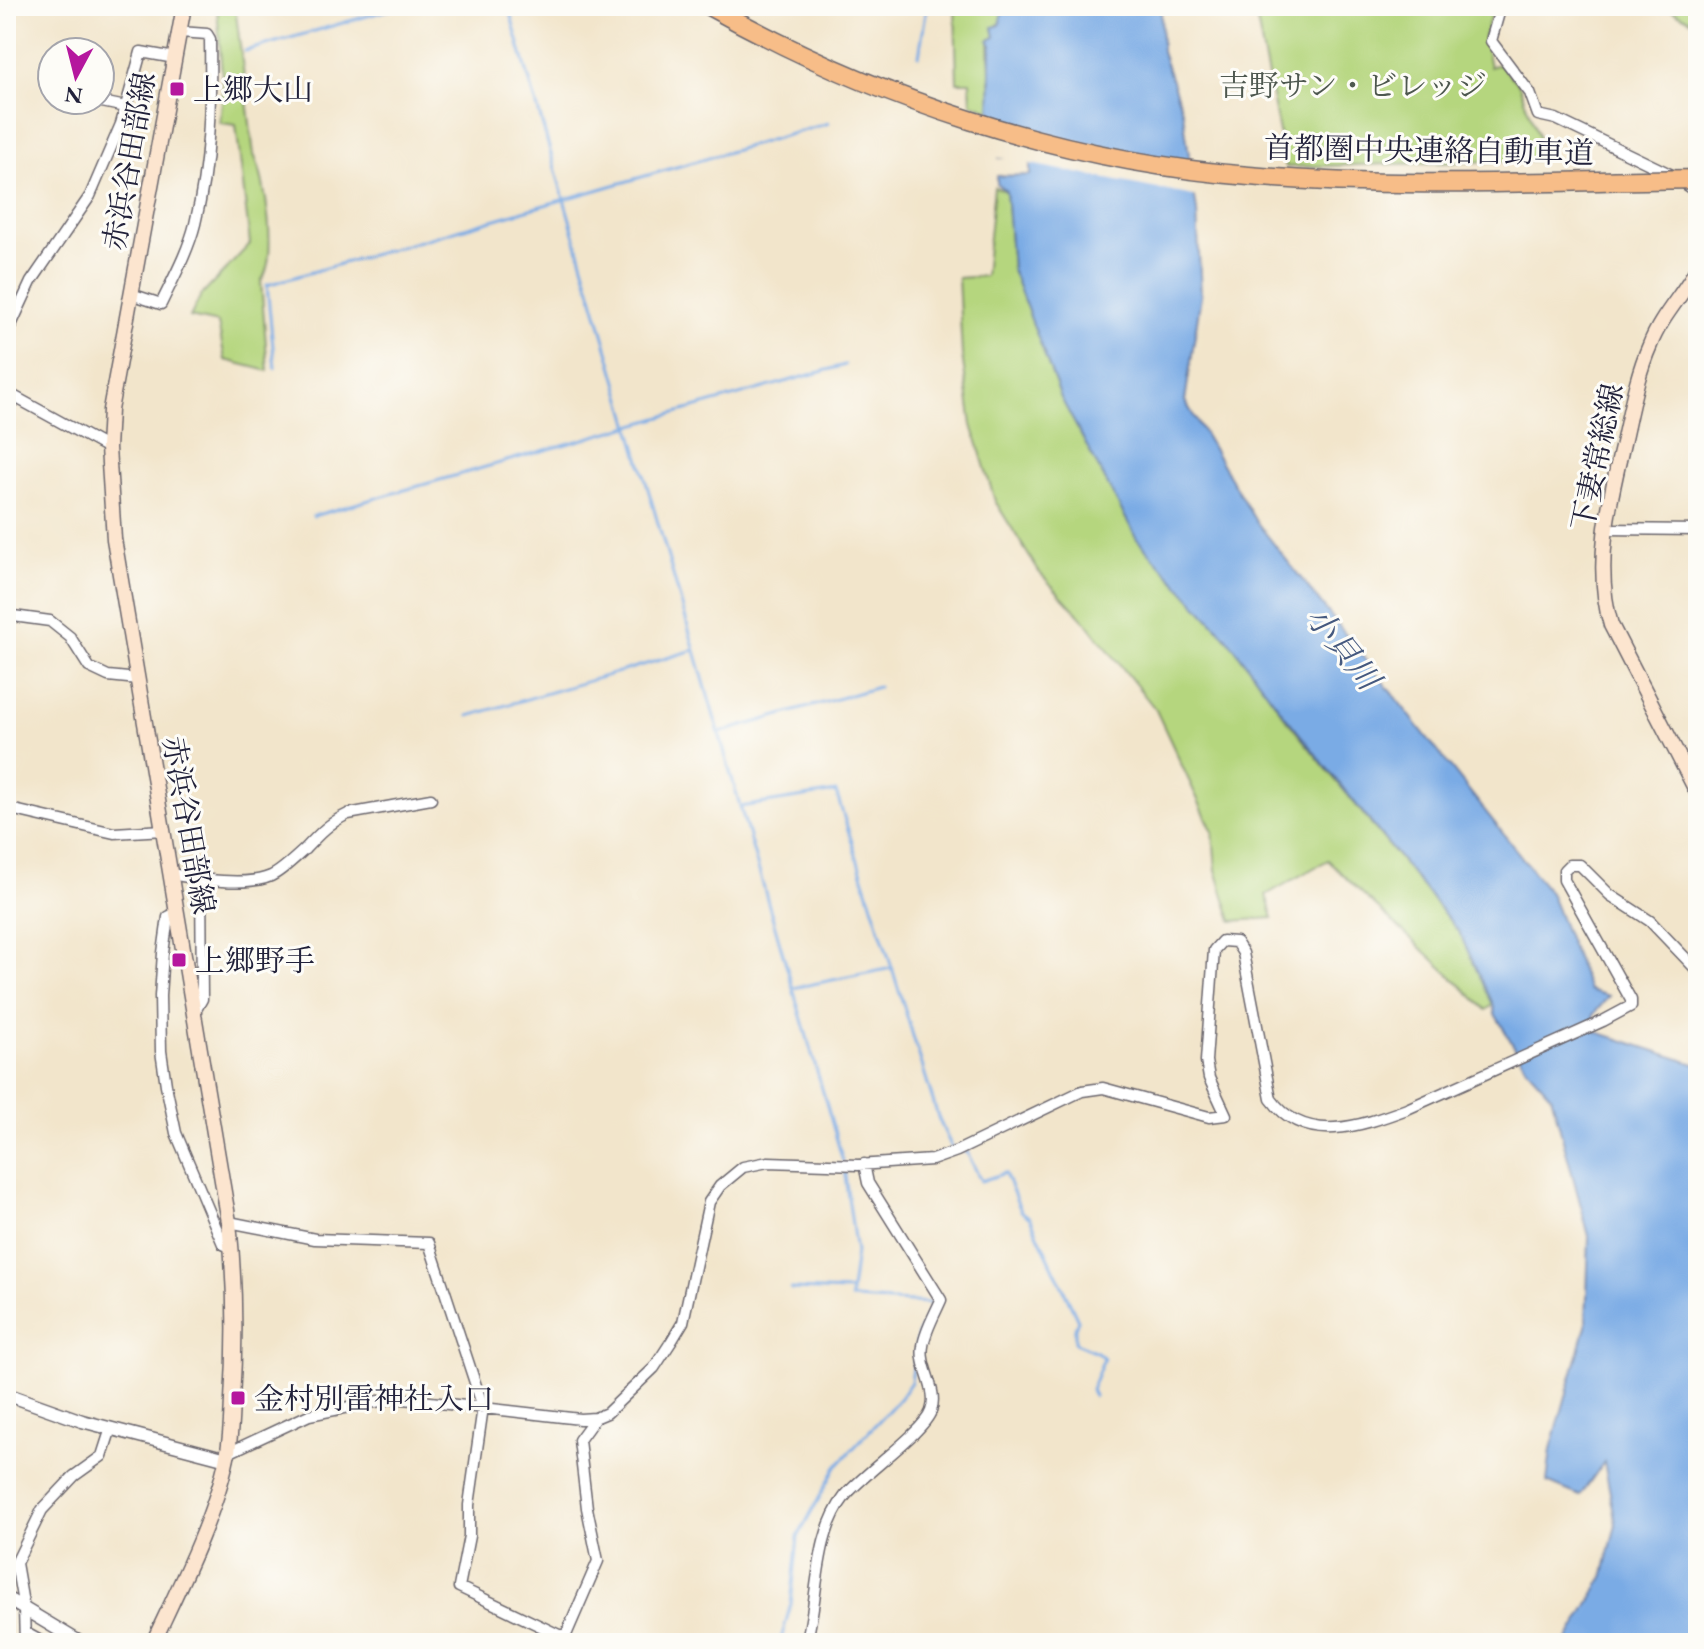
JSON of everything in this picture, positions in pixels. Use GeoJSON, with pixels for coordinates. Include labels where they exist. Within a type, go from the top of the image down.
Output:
{"type":"FeatureCollection","features":[{"type":"Feature","properties":{"kind":"highway","name":"首都圏中央連絡自動車道"},"geometry":{"type":"LineString","coordinates":[[709,6],[771,39],[902,96],[970,120],[1103,155],[1232,174],[1389,184],[1698,179]]}},
{"type":"Feature","properties":{"kind":"main road","name":"赤浜谷田部線"},"geometry":{"type":"LineString","coordinates":[[153,1643],[196,1546],[227,1456],[236,1309],[229,1222],[114,539],[108,448],[115,375],[184,6]]}},
{"type":"Feature","properties":{"kind":"main road","name":"下妻常総線"},"geometry":{"type":"LineString","coordinates":[[1698,267],[1650,344],[1631,406],[1609,502],[1605,588],[1611,625],[1698,794]]}},
{"type":"Feature","properties":{"kind":"street"},"geometry":{"type":"LineString","coordinates":[[1501,6],[1491,41],[1530,93],[1538,115],[1556,119],[1670,174],[1698,193]]}},
{"type":"Feature","properties":{"kind":"street"},"geometry":{"type":"LineString","coordinates":[[131,294],[161,304],[195,225],[207,154],[211,100],[210,39],[207,34],[180,32]]}},
{"type":"Feature","properties":{"kind":"street"},"geometry":{"type":"LineString","coordinates":[[6,336],[31,282],[90,196],[121,124],[141,52],[175,58]]}},
{"type":"Feature","properties":{"kind":"street"},"geometry":{"type":"LineString","coordinates":[[116,105],[126,107]]}},
{"type":"Feature","properties":{"kind":"street"},"geometry":{"type":"LineString","coordinates":[[6,392],[108,448]]}},
{"type":"Feature","properties":{"kind":"street"},"geometry":{"type":"LineString","coordinates":[[1606,529],[1698,530]]}},
{"type":"Feature","properties":{"kind":"street"},"geometry":{"type":"LineString","coordinates":[[6,615],[50,621],[70,637],[89,667],[108,676],[138,679]]}},
{"type":"Feature","properties":{"kind":"street"},"geometry":{"type":"LineString","coordinates":[[171,874],[201,879],[252,880],[272,876],[322,830],[348,814],[431,799]]}},
{"type":"Feature","properties":{"kind":"street"},"geometry":{"type":"LineString","coordinates":[[6,808],[114,833],[164,830]]}},
{"type":"Feature","properties":{"kind":"street"},"geometry":{"type":"LineString","coordinates":[[6,1394],[60,1414],[227,1456],[309,1415],[395,1398],[580,1419],[595,1418],[607,1413],[654,1368],[683,1322],[709,1202],[720,1186],[743,1167],[768,1162],[864,1164],[932,1160],[1093,1088],[1103,1088],[1209,1117],[1226,1115],[1209,1078],[1206,1061],[1214,950],[1217,944],[1228,939],[1236,942],[1243,953],[1271,1099],[1282,1114],[1294,1122],[1331,1129],[1374,1122],[1631,1006],[1631,1000],[1564,880],[1564,870],[1569,865],[1580,865],[1610,895],[1650,921],[1695,968],[1698,966]]}},
{"type":"Feature","properties":{"kind":"street"},"geometry":{"type":"LineString","coordinates":[[194,1013],[202,999],[201,879]]}},
{"type":"Feature","properties":{"kind":"street"},"geometry":{"type":"LineString","coordinates":[[178,912],[168,917],[163,953],[161,1051],[166,1085],[176,1133],[223,1244],[232,1248]]}},
{"type":"Feature","properties":{"kind":"street"},"geometry":{"type":"LineString","coordinates":[[806,1643],[831,1521],[844,1498],[873,1467],[919,1430],[931,1412],[934,1393],[922,1347],[941,1300],[868,1183],[864,1164]]}},
{"type":"Feature","properties":{"kind":"street"},"geometry":{"type":"LineString","coordinates":[[229,1222],[315,1239],[429,1243],[483,1407],[469,1505],[469,1536],[459,1587],[559,1635],[566,1635],[598,1561],[587,1508],[579,1440],[595,1418]]}},
{"type":"Feature","properties":{"kind":"street"},"geometry":{"type":"LineString","coordinates":[[6,1571],[16,1563],[42,1510],[74,1476],[102,1456],[111,1428]]}},
{"type":"Feature","properties":{"kind":"street"},"geometry":{"type":"LineString","coordinates":[[16,1563],[26,1638],[44,1643]]}},
{"type":"Feature","properties":{"kind":"street"},"geometry":{"type":"LineString","coordinates":[[6,1598],[81,1643]]}},
{"type":"Feature","properties":{"kind":"green space"},"geometry":{"type":"Polygon","coordinates":[[[217,6],[235,6],[254,155],[266,199],[269,256],[261,281],[268,371],[225,360],[218,323],[190,317],[200,297],[250,244],[236,125],[220,123],[223,90],[217,6]]]}},
{"type":"Feature","properties":{"kind":"green space"},"geometry":{"type":"Polygon","coordinates":[[[955,6],[994,6],[1003,11],[1002,22],[993,28],[995,37],[989,43],[991,110],[971,103],[970,82],[957,82],[955,6]]]}},
{"type":"Feature","properties":{"kind":"green space","name":"吉野サン・ビレッジ"},"geometry":{"type":"Polygon","coordinates":[[[1254,6],[1494,6],[1484,37],[1490,67],[1499,64],[1518,83],[1539,138],[1540,160],[1286,167],[1254,6]]]}},
{"type":"Feature","properties":{"kind":"green space"},"geometry":{"type":"Polygon","coordinates":[[[1664,6],[1698,6],[1698,8],[1694,22],[1664,6]]]}},
{"type":"Feature","properties":{"kind":"green space"},"geometry":{"type":"Polygon","coordinates":[[[994,187],[1006,191],[1012,269],[1061,398],[1137,539],[1227,638],[1293,728],[1459,932],[1493,1005],[1486,1010],[1328,860],[1266,895],[1273,918],[1232,921],[1216,870],[1213,832],[1156,710],[1086,622],[1039,572],[995,501],[972,425],[962,355],[958,278],[985,276],[994,187]]]}},
{"type":"Feature","properties":{"kind":"water","name":"小貝川"},"geometry":{"type":"Polygon","coordinates":[[[994,6],[1161,6],[1162,52],[1183,113],[1197,211],[1201,295],[1185,401],[1255,520],[1550,893],[1589,990],[1609,996],[1593,1015],[1597,1032],[1698,1065],[1698,1643],[1566,1643],[1603,1578],[1616,1524],[1604,1462],[1580,1496],[1547,1482],[1551,1449],[1586,1326],[1589,1236],[1551,1095],[1526,1067],[1495,1014],[1459,932],[1282,712],[1227,638],[1137,539],[1061,398],[1012,269],[1006,191],[997,184],[997,176],[1030,175],[1030,158],[999,158],[999,150],[990,145],[991,45],[988,40],[995,37],[993,27],[1000,25],[1003,11],[994,6]]]}},
{"type":"Feature","properties":{"kind":"pier"},"geometry":{"type":"Polygon","coordinates":[[[987,117],[1083,143],[1194,163],[1199,197],[995,157],[995,149],[986,145],[987,117]]]}},
{"type":"Feature","properties":{"kind":"waterway"},"geometry":{"type":"LineString","coordinates":[[245,51],[402,6]]}},
{"type":"Feature","properties":{"kind":"waterway"},"geometry":{"type":"LineString","coordinates":[[508,6],[843,1161]]}},
{"type":"Feature","properties":{"kind":"waterway"},"geometry":{"type":"LineString","coordinates":[[919,56],[927,6]]}},
{"type":"Feature","properties":{"kind":"waterway"},"geometry":{"type":"LineString","coordinates":[[275,368],[267,285],[829,123]]}},
{"type":"Feature","properties":{"kind":"waterway"},"geometry":{"type":"LineString","coordinates":[[313,516],[845,365]]}},
{"type":"Feature","properties":{"kind":"waterway"},"geometry":{"type":"LineString","coordinates":[[469,716],[694,650]]}},
{"type":"Feature","properties":{"kind":"waterway"},"geometry":{"type":"LineString","coordinates":[[719,733],[878,687]]}},
{"type":"Feature","properties":{"kind":"waterway"},"geometry":{"type":"LineString","coordinates":[[740,807],[836,792],[892,968]]}},
{"type":"Feature","properties":{"kind":"waterway"},"geometry":{"type":"LineString","coordinates":[[793,988],[892,968],[939,1120],[953,1150]]}},
{"type":"Feature","properties":{"kind":"waterway"},"geometry":{"type":"LineString","coordinates":[[965,1152],[981,1181],[1005,1173],[1021,1211],[1030,1218],[1078,1320],[1075,1343],[1104,1358],[1091,1390],[1094,1396]]}},
{"type":"Feature","properties":{"kind":"waterway"},"geometry":{"type":"LineString","coordinates":[[791,1289],[851,1291],[856,1252],[844,1169]]}},
{"type":"Feature","properties":{"kind":"waterway"},"geometry":{"type":"LineString","coordinates":[[780,1643],[791,1604],[798,1537],[836,1467],[911,1382],[918,1334],[932,1303],[851,1299],[851,1292]]}},
{"type":"Feature","properties":{"kind":"place","name":"上郷大山"},"geometry":{"type":"Point","coordinates":[177,89]}},
{"type":"Feature","properties":{"kind":"place","name":"上郷野手"},"geometry":{"type":"Point","coordinates":[179,960]}},
{"type":"Feature","properties":{"kind":"place","name":"金村別雷神社入口"},"geometry":{"type":"Point","coordinates":[238,1398]}}]}
